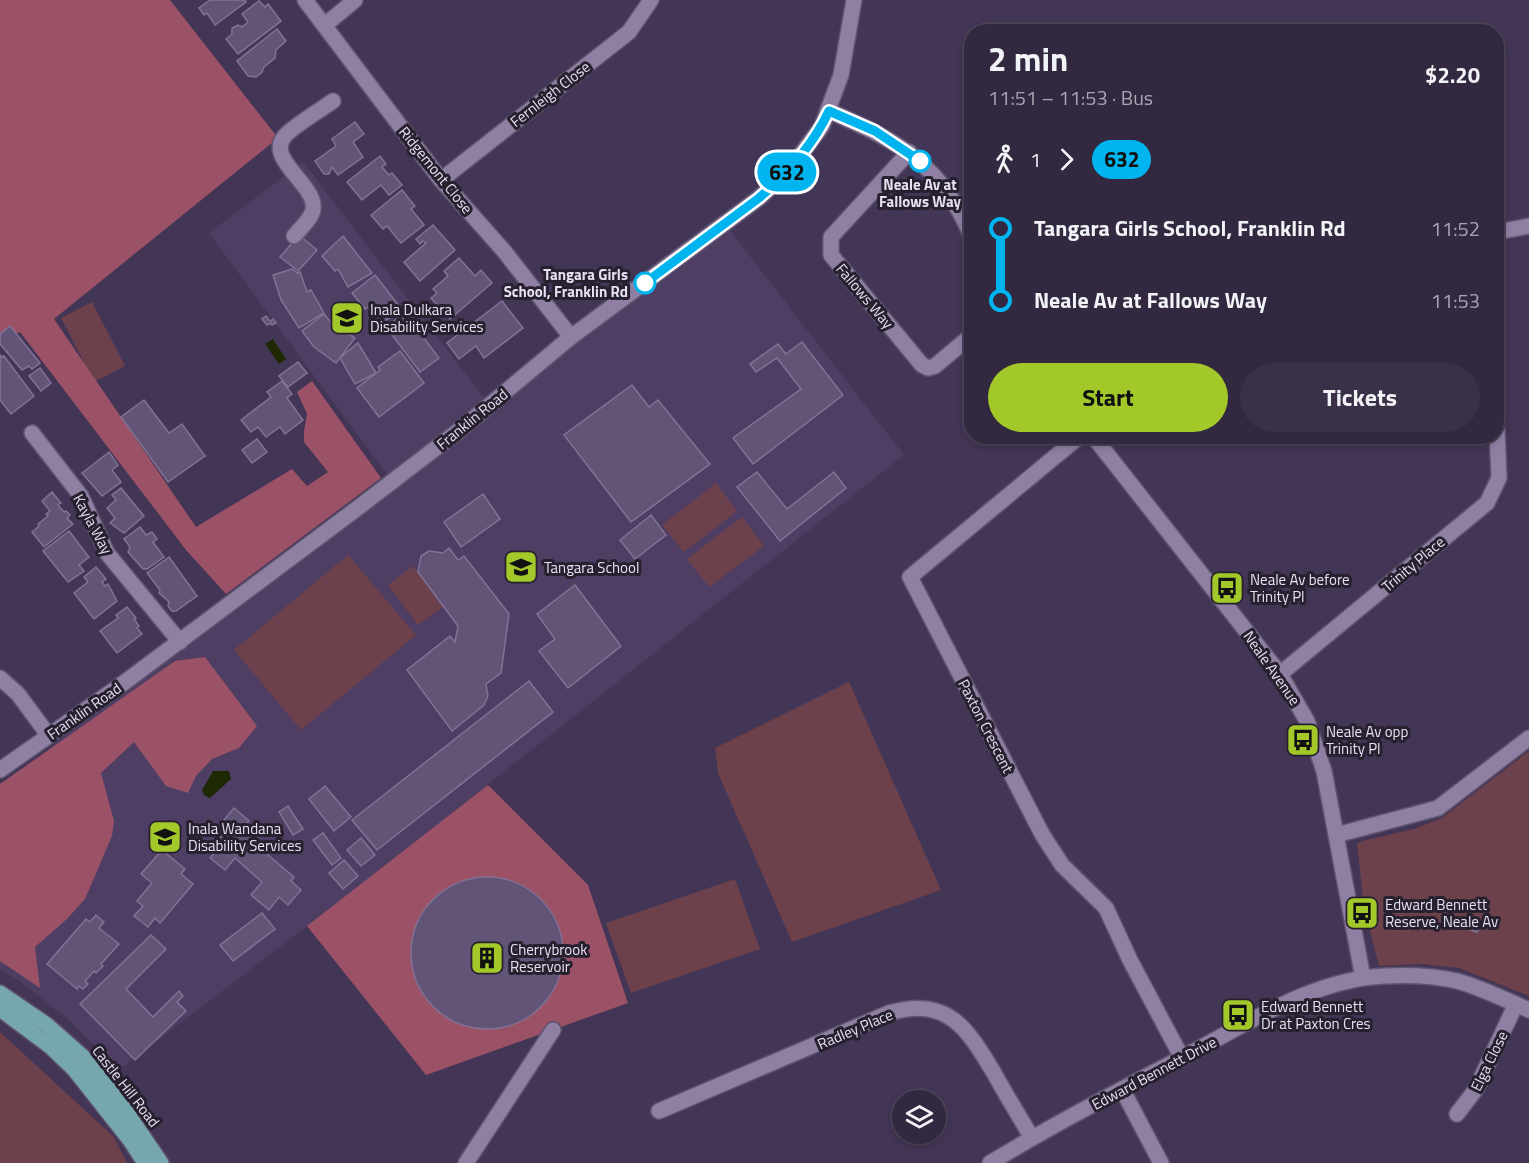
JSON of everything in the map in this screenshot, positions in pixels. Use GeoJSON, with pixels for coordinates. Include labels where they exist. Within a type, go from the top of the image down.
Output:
{"type":"FeatureCollection","features":[{"type":"Feature","properties":{"kind":"main road","name":"Castle Hill Road"},"geometry":{"type":"LineString","coordinates":[[0,993],[47,1025],[82,1056],[125,1110],[161,1163]]}},
{"type":"Feature","properties":{"kind":"main road","name":"Castle Hill Road"},"geometry":{"type":"LineString","coordinates":[[0,1009],[51,1047],[75,1069],[145,1163]]}},
{"type":"Feature","properties":{"kind":"street","name":"Ridgemont Close"},"geometry":{"type":"LineString","coordinates":[[306,0],[441,180],[504,251],[571,337]]}},
{"type":"Feature","properties":{"kind":"street"},"geometry":{"type":"LineString","coordinates":[[325,25],[354,0]]}},
{"type":"Feature","properties":{"kind":"street","name":"Fernleigh Close"},"geometry":{"type":"LineString","coordinates":[[441,180],[629,32],[651,0]]}},
{"type":"Feature","properties":{"kind":"street","name":"Franklin Road"},"geometry":{"type":"LineString","coordinates":[[0,770],[180,642],[462,428],[571,337],[759,198],[790,169],[811,143],[829,111],[841,75],[854,0]]}},
{"type":"Feature","properties":{"kind":"street"},"geometry":{"type":"LineString","coordinates":[[294,236],[312,214],[314,207],[306,189],[281,153],[280,146],[284,136],[333,101]]}},
{"type":"Feature","properties":{"kind":"street"},"geometry":{"type":"LineString","coordinates":[[829,111],[875,131],[909,152],[942,183],[964,221]]}},
{"type":"Feature","properties":{"kind":"street","name":"Fallows Way"},"geometry":{"type":"LineString","coordinates":[[909,152],[831,237],[831,255],[922,365],[928,368],[935,366],[964,342]]}},
{"type":"Feature","properties":{"kind":"street"},"geometry":{"type":"LineString","coordinates":[[1504,231],[1529,226]]}},
{"type":"Feature","properties":{"kind":"street","name":"Kayla Way"},"geometry":{"type":"LineString","coordinates":[[32,433],[81,496],[107,553],[180,642]]}},
{"type":"Feature","properties":{"kind":"street","name":"Paxton Crescent"},"geometry":{"type":"LineString","coordinates":[[1070,444],[910,577],[1042,834],[1062,865],[1106,908],[1130,960],[1182,1058]]}},
{"type":"Feature","properties":{"kind":"street","name":"Neale Avenue"},"geometry":{"type":"LineString","coordinates":[[1100,444],[1280,674],[1307,721],[1324,771],[1363,978]]}},
{"type":"Feature","properties":{"kind":"street","name":"Trinity Place"},"geometry":{"type":"LineString","coordinates":[[1280,674],[1487,503],[1499,478],[1498,444]]}},
{"type":"Feature","properties":{"kind":"street"},"geometry":{"type":"LineString","coordinates":[[0,678],[18,694],[49,736]]}},
{"type":"Feature","properties":{"kind":"street"},"geometry":{"type":"LineString","coordinates":[[1336,835],[1438,808],[1529,738]]}},
{"type":"Feature","properties":{"kind":"street","name":"Edward Bennett Drive"},"geometry":{"type":"LineString","coordinates":[[990,1163],[1122,1089],[1297,998],[1331,986],[1363,978],[1416,976],[1458,981],[1522,1007]]}},
{"type":"Feature","properties":{"kind":"street","name":"Elga Close"},"geometry":{"type":"LineString","coordinates":[[1457,1114],[1476,1089],[1522,1007]]}},
{"type":"Feature","properties":{"kind":"street","name":"Radley Place"},"geometry":{"type":"LineString","coordinates":[[659,1111],[889,1013],[916,1008],[927,1009],[950,1017],[968,1032],[1032,1138]]}},
{"type":"Feature","properties":{"kind":"street"},"geometry":{"type":"LineString","coordinates":[[466,1163],[554,1030]]}},
{"type":"Feature","properties":{"kind":"street"},"geometry":{"type":"LineString","coordinates":[[1122,1089],[1161,1163]]}},
{"type":"Feature","properties":{"kind":"shaded area"},"geometry":{"type":"Polygon","coordinates":[[[0,0],[170,0],[278,138],[54,319],[196,527],[292,469],[307,486],[328,472],[304,442],[307,414],[297,392],[312,381],[381,478],[226,594],[186,550],[20,332],[0,341],[0,0]]]}},
{"type":"Feature","properties":{"kind":"shaded area","name":"Inala Dulkara Disability Services"},"geometry":{"type":"Polygon","coordinates":[[[303,162],[488,403],[390,479],[209,233],[303,162]]]}},
{"type":"Feature","properties":{"kind":"shaded area","name":"Tangara School"},"geometry":{"type":"Polygon","coordinates":[[[725,224],[904,455],[365,882],[119,1070],[68,1019],[18,980],[0,970],[0,793],[125,682],[725,224]]]}},
{"type":"Feature","properties":{"kind":"shaded area"},"geometry":{"type":"Polygon","coordinates":[[[92,302],[125,366],[94,382],[61,318],[92,302]]]}},
{"type":"Feature","properties":{"kind":"shaded area"},"geometry":{"type":"Polygon","coordinates":[[[273,339],[286,359],[279,364],[265,344],[273,339]]]}},
{"type":"Feature","properties":{"kind":"shaded area"},"geometry":{"type":"Polygon","coordinates":[[[716,483],[737,511],[684,552],[662,525],[716,483]]]}},
{"type":"Feature","properties":{"kind":"shaded area"},"geometry":{"type":"Polygon","coordinates":[[[742,517],[764,546],[709,587],[687,559],[742,517]]]}},
{"type":"Feature","properties":{"kind":"shaded area"},"geometry":{"type":"Polygon","coordinates":[[[348,555],[416,635],[301,730],[234,650],[348,555]]]}},
{"type":"Feature","properties":{"kind":"shaded area"},"geometry":{"type":"Polygon","coordinates":[[[413,566],[443,607],[418,625],[388,585],[413,566]]]}},
{"type":"Feature","properties":{"kind":"shaded area"},"geometry":{"type":"Polygon","coordinates":[[[205,657],[257,726],[239,748],[212,759],[196,776],[188,793],[166,786],[134,742],[101,773],[114,821],[112,836],[85,899],[67,919],[35,947],[40,988],[0,961],[0,784],[175,661],[205,657]]]}},
{"type":"Feature","properties":{"kind":"shaded area"},"geometry":{"type":"Polygon","coordinates":[[[849,682],[941,890],[792,942],[718,773],[715,748],[849,682]]]}},
{"type":"Feature","properties":{"kind":"shaded area"},"geometry":{"type":"Polygon","coordinates":[[[1529,751],[1529,996],[1459,968],[1421,964],[1379,966],[1364,906],[1357,844],[1414,829],[1442,818],[1529,751]]]}},
{"type":"Feature","properties":{"kind":"shaded area"},"geometry":{"type":"Polygon","coordinates":[[[213,771],[229,771],[231,779],[210,798],[204,795],[202,790],[213,771]]]}},
{"type":"Feature","properties":{"kind":"shaded area"},"geometry":{"type":"Polygon","coordinates":[[[488,785],[588,885],[628,1003],[426,1075],[307,926],[488,785]]]}},
{"type":"Feature","properties":{"kind":"shaded area"},"geometry":{"type":"Polygon","coordinates":[[[735,879],[760,949],[631,993],[606,923],[735,879]]]}},
{"type":"Feature","properties":{"kind":"shaded area"},"geometry":{"type":"Polygon","coordinates":[[[0,1032],[114,1137],[127,1163],[0,1163],[0,1032]]]}},
{"type":"Feature","properties":{"kind":"building"},"geometry":{"type":"Polygon","coordinates":[[[210,0],[245,0],[246,2],[215,25],[207,13],[204,15],[199,8],[210,0]]]}},
{"type":"Feature","properties":{"kind":"building"},"geometry":{"type":"Polygon","coordinates":[[[259,1],[265,7],[268,4],[281,21],[238,54],[226,39],[232,34],[232,28],[238,25],[242,27],[248,22],[242,14],[259,1]]]}},
{"type":"Feature","properties":{"kind":"building"},"geometry":{"type":"Polygon","coordinates":[[[277,29],[286,41],[276,50],[275,58],[264,67],[262,72],[256,77],[248,76],[237,61],[277,29]]]}},
{"type":"Feature","properties":{"kind":"building"},"geometry":{"type":"Polygon","coordinates":[[[355,122],[364,134],[353,142],[363,157],[338,175],[332,167],[329,174],[324,174],[315,161],[336,146],[332,139],[355,122]]]}},
{"type":"Feature","properties":{"kind":"building"},"geometry":{"type":"Polygon","coordinates":[[[380,156],[386,164],[382,167],[389,175],[392,173],[402,185],[389,195],[381,185],[362,200],[347,182],[380,156]]]}},
{"type":"Feature","properties":{"kind":"building"},"geometry":{"type":"Polygon","coordinates":[[[402,190],[415,206],[411,209],[424,225],[401,243],[387,226],[383,229],[371,215],[402,190]]]}},
{"type":"Feature","properties":{"kind":"building"},"geometry":{"type":"Polygon","coordinates":[[[433,225],[455,250],[420,281],[404,262],[426,243],[423,241],[420,244],[416,239],[433,225]]]}},
{"type":"Feature","properties":{"kind":"building"},"geometry":{"type":"Polygon","coordinates":[[[299,235],[317,250],[298,271],[280,257],[299,235]]]}},
{"type":"Feature","properties":{"kind":"building"},"geometry":{"type":"Polygon","coordinates":[[[343,236],[372,273],[348,287],[338,269],[335,271],[322,256],[343,236]]]}},
{"type":"Feature","properties":{"kind":"building"},"geometry":{"type":"Polygon","coordinates":[[[459,258],[475,276],[481,270],[492,283],[450,319],[431,298],[437,293],[433,289],[448,276],[444,271],[459,258]]]}},
{"type":"Feature","properties":{"kind":"building"},"geometry":{"type":"Polygon","coordinates":[[[292,269],[297,273],[300,272],[307,292],[311,290],[324,313],[299,328],[281,300],[273,275],[292,269]]]}},
{"type":"Feature","properties":{"kind":"building"},"geometry":{"type":"Polygon","coordinates":[[[375,275],[403,311],[376,325],[368,307],[365,309],[352,293],[375,275]]]}},
{"type":"Feature","properties":{"kind":"building"},"geometry":{"type":"Polygon","coordinates":[[[502,301],[523,328],[484,358],[476,346],[459,359],[447,343],[502,301]]]}},
{"type":"Feature","properties":{"kind":"building"},"geometry":{"type":"Polygon","coordinates":[[[405,313],[439,358],[420,372],[386,327],[405,313]]]}},
{"type":"Feature","properties":{"kind":"building"},"geometry":{"type":"Polygon","coordinates":[[[324,314],[337,330],[339,328],[355,338],[336,363],[314,347],[302,331],[324,314]]]}},
{"type":"Feature","properties":{"kind":"building"},"geometry":{"type":"Polygon","coordinates":[[[266,316],[270,321],[273,319],[276,323],[267,325],[262,319],[266,316]]]}},
{"type":"Feature","properties":{"kind":"building"},"geometry":{"type":"Polygon","coordinates":[[[10,326],[40,363],[32,369],[29,366],[22,370],[0,344],[0,334],[10,326]]]}},
{"type":"Feature","properties":{"kind":"building"},"geometry":{"type":"Polygon","coordinates":[[[802,342],[843,395],[753,464],[733,438],[801,389],[777,358],[756,372],[750,364],[778,344],[786,354],[802,342]]]}},
{"type":"Feature","properties":{"kind":"building"},"geometry":{"type":"Polygon","coordinates":[[[358,343],[376,373],[355,384],[340,358],[358,343]]]}},
{"type":"Feature","properties":{"kind":"building"},"geometry":{"type":"Polygon","coordinates":[[[400,351],[424,383],[379,417],[357,388],[380,370],[378,367],[400,351]]]}},
{"type":"Feature","properties":{"kind":"building"},"geometry":{"type":"Polygon","coordinates":[[[0,355],[4,356],[34,396],[11,414],[0,400],[0,355]]]}},
{"type":"Feature","properties":{"kind":"building"},"geometry":{"type":"Polygon","coordinates":[[[298,362],[307,373],[288,387],[279,376],[298,362]]]}},
{"type":"Feature","properties":{"kind":"building"},"geometry":{"type":"Polygon","coordinates":[[[40,368],[51,383],[41,391],[29,376],[40,368]]]}},
{"type":"Feature","properties":{"kind":"building"},"geometry":{"type":"Polygon","coordinates":[[[282,381],[292,394],[287,398],[303,420],[285,434],[280,427],[266,437],[258,427],[251,432],[241,420],[271,397],[267,392],[282,381]]]}},
{"type":"Feature","properties":{"kind":"building"},"geometry":{"type":"Polygon","coordinates":[[[632,385],[649,407],[658,400],[710,464],[631,522],[564,435],[632,385]]]}},
{"type":"Feature","properties":{"kind":"building"},"geometry":{"type":"Polygon","coordinates":[[[144,400],[169,433],[182,424],[205,456],[168,482],[121,417],[144,400]]]}},
{"type":"Feature","properties":{"kind":"building"},"geometry":{"type":"Polygon","coordinates":[[[257,439],[267,452],[252,463],[242,450],[257,439]]]}},
{"type":"Feature","properties":{"kind":"building"},"geometry":{"type":"Polygon","coordinates":[[[109,452],[118,465],[112,470],[121,482],[102,496],[82,473],[109,452]]]}},
{"type":"Feature","properties":{"kind":"building"},"geometry":{"type":"Polygon","coordinates":[[[757,472],[787,509],[834,472],[846,488],[780,541],[737,487],[757,472]]]}},
{"type":"Feature","properties":{"kind":"building"},"geometry":{"type":"Polygon","coordinates":[[[121,488],[144,516],[124,533],[110,523],[115,518],[107,508],[116,500],[112,495],[121,488]]]}},
{"type":"Feature","properties":{"kind":"building"},"geometry":{"type":"Polygon","coordinates":[[[52,492],[61,503],[58,505],[70,515],[67,518],[73,524],[44,547],[32,532],[48,516],[46,514],[50,511],[42,501],[52,492]]]}},
{"type":"Feature","properties":{"kind":"building"},"geometry":{"type":"Polygon","coordinates":[[[483,494],[500,519],[461,547],[444,522],[483,494]]]}},
{"type":"Feature","properties":{"kind":"building"},"geometry":{"type":"Polygon","coordinates":[[[651,515],[666,535],[635,559],[620,540],[651,515]]]}},
{"type":"Feature","properties":{"kind":"building"},"geometry":{"type":"Polygon","coordinates":[[[140,527],[146,535],[152,532],[157,539],[153,542],[164,557],[147,569],[143,569],[128,552],[130,547],[124,539],[140,527]]]}},
{"type":"Feature","properties":{"kind":"building"},"geometry":{"type":"Polygon","coordinates":[[[69,531],[89,557],[79,565],[84,571],[68,582],[43,551],[69,531]]]}},
{"type":"Feature","properties":{"kind":"building"},"geometry":{"type":"Polygon","coordinates":[[[449,548],[458,560],[464,556],[509,614],[501,673],[486,684],[488,696],[484,705],[452,731],[407,670],[450,636],[455,642],[458,626],[418,572],[421,556],[429,551],[443,553],[449,548]]]}},
{"type":"Feature","properties":{"kind":"building"},"geometry":{"type":"Polygon","coordinates":[[[169,557],[197,596],[176,611],[172,611],[168,606],[169,602],[159,593],[160,590],[147,573],[169,557]]]}},
{"type":"Feature","properties":{"kind":"building"},"geometry":{"type":"Polygon","coordinates":[[[96,567],[106,579],[102,582],[105,586],[108,584],[117,601],[94,619],[74,593],[88,582],[84,577],[96,567]]]}},
{"type":"Feature","properties":{"kind":"building"},"geometry":{"type":"Polygon","coordinates":[[[575,585],[621,646],[568,688],[539,651],[555,639],[537,614],[575,585]]]}},
{"type":"Feature","properties":{"kind":"building"},"geometry":{"type":"Polygon","coordinates":[[[127,607],[136,618],[134,619],[139,626],[137,628],[142,634],[117,653],[100,631],[118,618],[116,615],[127,607]]]}},
{"type":"Feature","properties":{"kind":"building"},"geometry":{"type":"Polygon","coordinates":[[[529,681],[553,712],[377,850],[352,820],[529,681]]]}},
{"type":"Feature","properties":{"kind":"building"},"geometry":{"type":"Polygon","coordinates":[[[325,786],[351,817],[334,831],[309,799],[325,786]]]}},
{"type":"Feature","properties":{"kind":"building"},"geometry":{"type":"Polygon","coordinates":[[[288,806],[303,829],[293,835],[279,812],[288,806]]]}},
{"type":"Feature","properties":{"kind":"building"},"geometry":{"type":"Polygon","coordinates":[[[234,808],[261,834],[254,843],[294,877],[291,881],[301,890],[288,905],[279,897],[269,910],[251,895],[262,882],[235,858],[225,870],[210,858],[225,841],[214,832],[234,808]]]}},
{"type":"Feature","properties":{"kind":"building"},"geometry":{"type":"Polygon","coordinates":[[[323,833],[341,858],[332,865],[313,840],[323,833]]]}},
{"type":"Feature","properties":{"kind":"building"},"geometry":{"type":"Polygon","coordinates":[[[361,838],[375,855],[361,866],[347,850],[361,838]]]}},
{"type":"Feature","properties":{"kind":"building"},"geometry":{"type":"Polygon","coordinates":[[[162,850],[185,869],[181,874],[193,884],[160,923],[155,918],[148,927],[134,916],[143,906],[137,901],[152,883],[141,874],[162,850]]]}},
{"type":"Feature","properties":{"kind":"building"},"geometry":{"type":"Polygon","coordinates":[[[344,860],[358,876],[343,889],[329,873],[344,860]]]}},
{"type":"Feature","properties":{"kind":"building","name":"Cherrybrook Reservoir"},"geometry":{"type":"Polygon","coordinates":[[[487,877],[516,883],[541,899],[557,924],[563,953],[557,982],[541,1007],[516,1023],[487,1029],[458,1023],[433,1007],[417,982],[411,953],[417,924],[433,899],[458,883],[487,877]]]}},
{"type":"Feature","properties":{"kind":"building"},"geometry":{"type":"Polygon","coordinates":[[[262,913],[275,929],[233,961],[220,945],[262,913]]]}},
{"type":"Feature","properties":{"kind":"building"},"geometry":{"type":"Polygon","coordinates":[[[96,915],[104,922],[99,928],[119,944],[101,964],[103,966],[96,973],[94,971],[85,981],[88,984],[83,989],[79,986],[77,989],[47,964],[86,919],[90,922],[96,915]]]}},
{"type":"Feature","properties":{"kind":"building"},"geometry":{"type":"Polygon","coordinates":[[[1461,918],[1480,924],[1477,932],[1458,926],[1461,918]]]}},
{"type":"Feature","properties":{"kind":"building"},"geometry":{"type":"Polygon","coordinates":[[[151,935],[166,949],[126,989],[153,1017],[179,991],[183,996],[177,1002],[186,1011],[135,1060],[80,1004],[151,935]]]}},
{"type":"Feature","properties":{"kind":"bus line","name":"632"},"geometry":{"type":"LineString","coordinates":[[645,283],[774,185],[811,143],[829,111],[875,131],[920,161]]}},
{"type":"Feature","properties":{"kind":"place","name":"Neale Av at Fallows Way"},"geometry":{"type":"Point","coordinates":[920,161]}},
{"type":"Feature","properties":{"kind":"place","name":"Tangara Girls School, Franklin Rd"},"geometry":{"type":"Point","coordinates":[645,283]}},
{"type":"Feature","properties":{"kind":"place","name":"Inala Dulkara Disability Services"},"geometry":{"type":"Point","coordinates":[347,318]}},
{"type":"Feature","properties":{"kind":"place","name":"Tangara School"},"geometry":{"type":"Point","coordinates":[521,567]}},
{"type":"Feature","properties":{"kind":"place","name":"Neale Av before Trinity Pl"},"geometry":{"type":"Point","coordinates":[1227,588]}},
{"type":"Feature","properties":{"kind":"place","name":"Neale Av opp Trinity Pl"},"geometry":{"type":"Point","coordinates":[1303,740]}},
{"type":"Feature","properties":{"kind":"place","name":"Inala Wandana Disability Services"},"geometry":{"type":"Point","coordinates":[165,837]}},
{"type":"Feature","properties":{"kind":"place","name":"Edward Bennett Reserve, Neale Av"},"geometry":{"type":"Point","coordinates":[1362,913]}},
{"type":"Feature","properties":{"kind":"place","name":"Cherrybrook Reservoir"},"geometry":{"type":"Point","coordinates":[487,958]}},
{"type":"Feature","properties":{"kind":"place","name":"Edward Bennett Dr at Paxton Cres"},"geometry":{"type":"Point","coordinates":[1238,1015]}}]}
